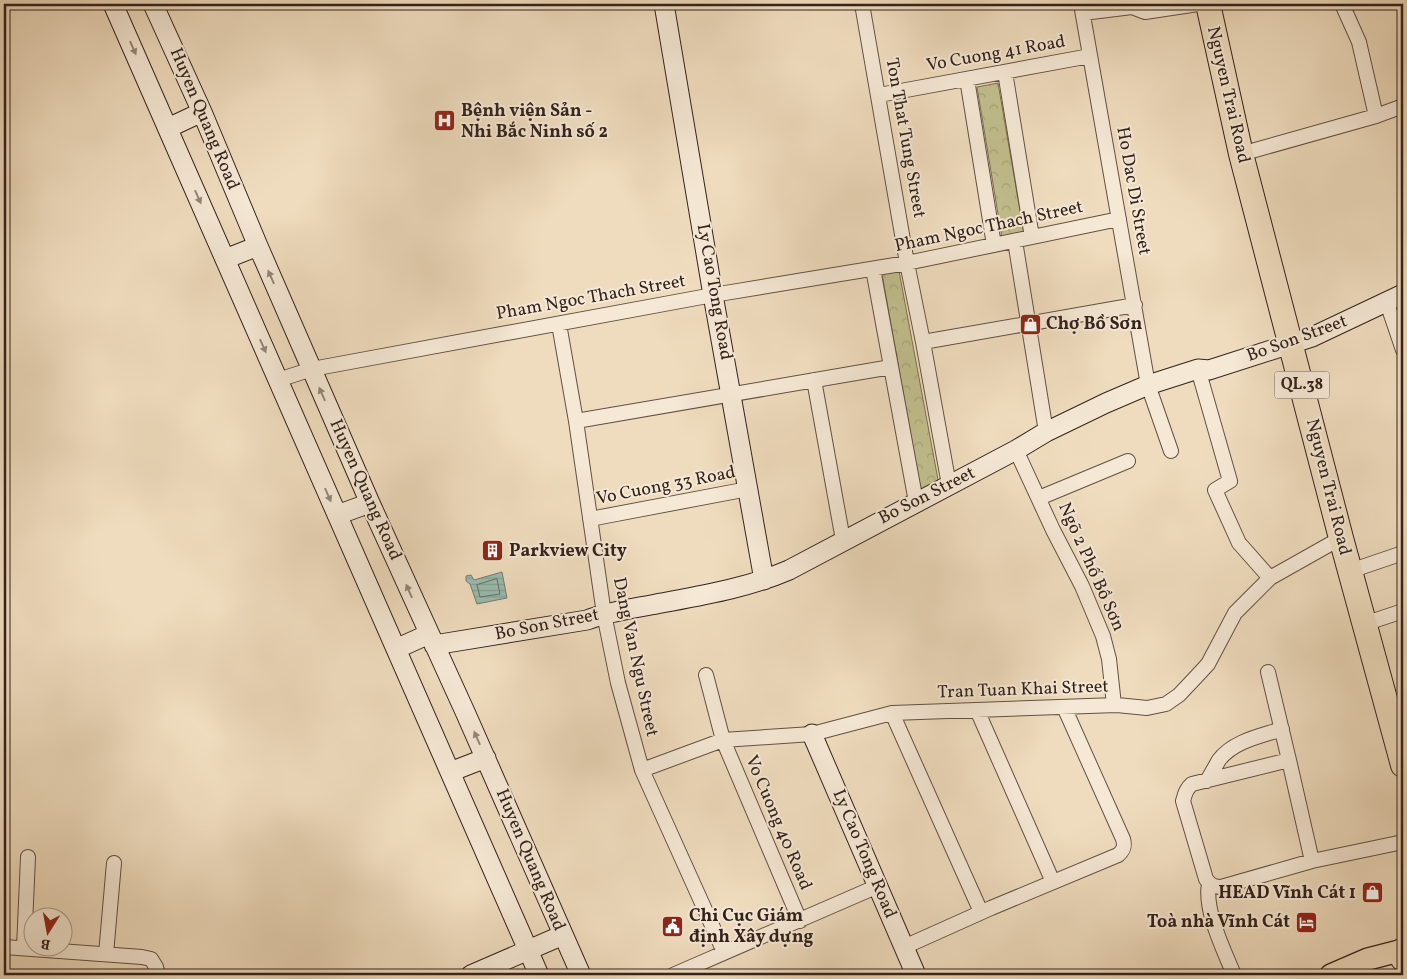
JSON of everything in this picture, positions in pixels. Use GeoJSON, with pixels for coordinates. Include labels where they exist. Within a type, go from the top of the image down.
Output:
{"type":"FeatureCollection","features":[{"type":"Feature","properties":{"kind":"highway","name":"Nguyen Trai Road"},"geometry":{"type":"LineString","coordinates":[[1208,4],[1241,154],[1341,538],[1403,765]]}},
{"type":"Feature","properties":{"kind":"highway"},"geometry":{"type":"LineString","coordinates":[[1403,950],[1403,959]]}},
{"type":"Feature","properties":{"kind":"main road"},"geometry":{"type":"LineString","coordinates":[[1331,975],[1368,959],[1403,950]]}},
{"type":"Feature","properties":{"kind":"street","name":"Huyen Quang Road"},"geometry":{"type":"LineString","coordinates":[[113,4],[337,515],[398,648],[539,975]]}},
{"type":"Feature","properties":{"kind":"street","name":"Huyen Quang Road"},"geometry":{"type":"LineString","coordinates":[[153,4],[202,112],[370,503],[486,758],[581,975]]}},
{"type":"Feature","properties":{"kind":"street","name":"Ly Cao Tong Road"},"geometry":{"type":"LineString","coordinates":[[664,4],[764,580]]}},
{"type":"Feature","properties":{"kind":"street","name":"Ton That Tung Street"},"geometry":{"type":"LineString","coordinates":[[862,4],[907,263],[924,342],[949,485]]}},
{"type":"Feature","properties":{"kind":"street"},"geometry":{"type":"LineString","coordinates":[[1082,8],[1132,6],[1145,12],[1198,4]]}},
{"type":"Feature","properties":{"kind":"street"},"geometry":{"type":"LineString","coordinates":[[1342,4],[1359,42],[1376,116]]}},
{"type":"Feature","properties":{"kind":"street","name":"Ho Dac Di Street"},"geometry":{"type":"LineString","coordinates":[[1082,8],[1148,385],[1170,451]]}},
{"type":"Feature","properties":{"kind":"street","name":"Vo Cuong 41 Road"},"geometry":{"type":"LineString","coordinates":[[879,95],[1090,56]]}},
{"type":"Feature","properties":{"kind":"street"},"geometry":{"type":"LineString","coordinates":[[1005,72],[1032,237]]}},
{"type":"Feature","properties":{"kind":"street"},"geometry":{"type":"LineString","coordinates":[[967,79],[994,245]]}},
{"type":"Feature","properties":{"kind":"street"},"geometry":{"type":"LineString","coordinates":[[1241,154],[1376,116],[1403,106]]}},
{"type":"Feature","properties":{"kind":"street"},"geometry":{"type":"LineString","coordinates":[[168,128],[202,112]]}},
{"type":"Feature","properties":{"kind":"street","name":"Pham Ngoc Thach Street"},"geometry":{"type":"LineString","coordinates":[[278,380],[312,369],[713,295],[907,263],[1119,220]]}},
{"type":"Feature","properties":{"kind":"street"},"geometry":{"type":"LineString","coordinates":[[1015,241],[1046,432]]}},
{"type":"Feature","properties":{"kind":"street"},"geometry":{"type":"LineString","coordinates":[[225,259],[258,246]]}},
{"type":"Feature","properties":{"kind":"street"},"geometry":{"type":"LineString","coordinates":[[873,269],[916,502]]}},
{"type":"Feature","properties":{"kind":"street","name":"Bo Son Street"},"geometry":{"type":"LineString","coordinates":[[398,648],[431,640],[588,620],[604,614],[702,595],[764,580],[789,570],[1016,450],[1046,432],[1106,403],[1148,385],[1198,369],[1209,370],[1312,337],[1403,294]]}},
{"type":"Feature","properties":{"kind":"street"},"geometry":{"type":"LineString","coordinates":[[1387,303],[1403,350]]}},
{"type":"Feature","properties":{"kind":"street"},"geometry":{"type":"LineString","coordinates":[[924,342],[1028,322],[1135,305]]}},
{"type":"Feature","properties":{"kind":"street","name":"Dang Van Ngu Street"},"geometry":{"type":"LineString","coordinates":[[559,324],[576,421],[604,614],[618,683],[642,770],[724,952]]}},
{"type":"Feature","properties":{"kind":"street"},"geometry":{"type":"LineString","coordinates":[[576,421],[891,367]]}},
{"type":"Feature","properties":{"kind":"street"},"geometry":{"type":"LineString","coordinates":[[1198,369],[1230,481],[1215,490],[1239,543],[1270,578]]}},
{"type":"Feature","properties":{"kind":"street"},"geometry":{"type":"LineString","coordinates":[[814,380],[843,540]]}},
{"type":"Feature","properties":{"kind":"street","name":"Ngõ 2 Phố Bồ Sơn"},"geometry":{"type":"LineString","coordinates":[[1016,450],[1082,586],[1103,636],[1109,659],[1114,705]]}},
{"type":"Feature","properties":{"kind":"street"},"geometry":{"type":"LineString","coordinates":[[1039,498],[1128,461]]}},
{"type":"Feature","properties":{"kind":"street","name":"Vo Cuong 33 Road"},"geometry":{"type":"LineString","coordinates":[[590,519],[748,489]]}},
{"type":"Feature","properties":{"kind":"street"},"geometry":{"type":"LineString","coordinates":[[337,515],[370,503]]}},
{"type":"Feature","properties":{"kind":"street","name":"Tran Tuan Khai Street"},"geometry":{"type":"LineString","coordinates":[[642,770],[723,740],[812,734],[892,713],[1114,705],[1147,708],[1166,704],[1179,695],[1208,664],[1235,613],[1270,578],[1341,538]]}},
{"type":"Feature","properties":{"kind":"street"},"geometry":{"type":"LineString","coordinates":[[1350,571],[1403,553]]}},
{"type":"Feature","properties":{"kind":"street"},"geometry":{"type":"LineString","coordinates":[[1364,624],[1403,612]]}},
{"type":"Feature","properties":{"kind":"street"},"geometry":{"type":"LineString","coordinates":[[1268,672],[1312,861]]}},
{"type":"Feature","properties":{"kind":"street","name":"Vo Cuong 40 Road"},"geometry":{"type":"LineString","coordinates":[[706,675],[723,740],[800,921]]}},
{"type":"Feature","properties":{"kind":"street"},"geometry":{"type":"LineString","coordinates":[[904,947],[1122,852],[1124,844],[1064,706]]}},
{"type":"Feature","properties":{"kind":"street"},"geometry":{"type":"LineString","coordinates":[[977,710],[1053,882]]}},
{"type":"Feature","properties":{"kind":"street"},"geometry":{"type":"LineString","coordinates":[[892,713],[981,912]]}},
{"type":"Feature","properties":{"kind":"street"},"geometry":{"type":"LineString","coordinates":[[1207,780],[1220,759],[1230,750],[1244,742],[1282,729]]}},
{"type":"Feature","properties":{"kind":"street","name":"Ly Cao Tong Road"},"geometry":{"type":"LineString","coordinates":[[812,734],[916,975]]}},
{"type":"Feature","properties":{"kind":"street"},"geometry":{"type":"LineString","coordinates":[[450,772],[486,758]]}},
{"type":"Feature","properties":{"kind":"street"},"geometry":{"type":"LineString","coordinates":[[1289,760],[1192,784],[1188,788],[1183,802],[1209,884],[1221,887],[1312,861],[1403,842]]}},
{"type":"Feature","properties":{"kind":"street"},"geometry":{"type":"LineString","coordinates":[[26,906],[28,858]]}},
{"type":"Feature","properties":{"kind":"street"},"geometry":{"type":"LineString","coordinates":[[106,954],[114,863]]}},
{"type":"Feature","properties":{"kind":"street"},"geometry":{"type":"LineString","coordinates":[[1209,884],[1208,900],[1215,925],[1234,975]]}},
{"type":"Feature","properties":{"kind":"street"},"geometry":{"type":"LineString","coordinates":[[674,975],[878,886]]}},
{"type":"Feature","properties":{"kind":"street"},"geometry":{"type":"LineString","coordinates":[[471,975],[563,935]]}},
{"type":"Feature","properties":{"kind":"street"},"geometry":{"type":"LineString","coordinates":[[4,947],[22,948]]}},
{"type":"Feature","properties":{"kind":"street"},"geometry":{"type":"LineString","coordinates":[[72,952],[130,955],[151,959],[158,975]]}},
{"type":"Feature","properties":{"kind":"green space"},"geometry":{"type":"Polygon","coordinates":[[[998,83],[1024,234],[1002,238],[977,87],[998,83]]]}},
{"type":"Feature","properties":{"kind":"green space"},"geometry":{"type":"Polygon","coordinates":[[[899,271],[939,485],[921,492],[882,274],[899,271]]]}},
{"type":"Feature","properties":{"kind":"water"},"geometry":{"type":"Polygon","coordinates":[[[502,572],[507,598],[477,604],[470,584],[466,581],[466,576],[471,575],[474,580],[502,572]]]}},
{"type":"Feature","properties":{"kind":"place","name":"Bệnh viện Sản - Nhi Bắc Ninh số 2"},"geometry":{"type":"Point","coordinates":[445,121]}},
{"type":"Feature","properties":{"kind":"place","name":"Chợ Bồ Sơn"},"geometry":{"type":"Point","coordinates":[1030,324]}},
{"type":"Feature","properties":{"kind":"place","name":"Parkview City"},"geometry":{"type":"Point","coordinates":[493,551]}},
{"type":"Feature","properties":{"kind":"place","name":"HEAD Vĩnh Cát 1"},"geometry":{"type":"Point","coordinates":[1372,893]}},
{"type":"Feature","properties":{"kind":"place","name":"Toà nhà Vĩnh Cát"},"geometry":{"type":"Point","coordinates":[1306,922]}},
{"type":"Feature","properties":{"kind":"place","name":"Chi Cục Giám định Xây dựng"},"geometry":{"type":"Point","coordinates":[673,926]}}]}
